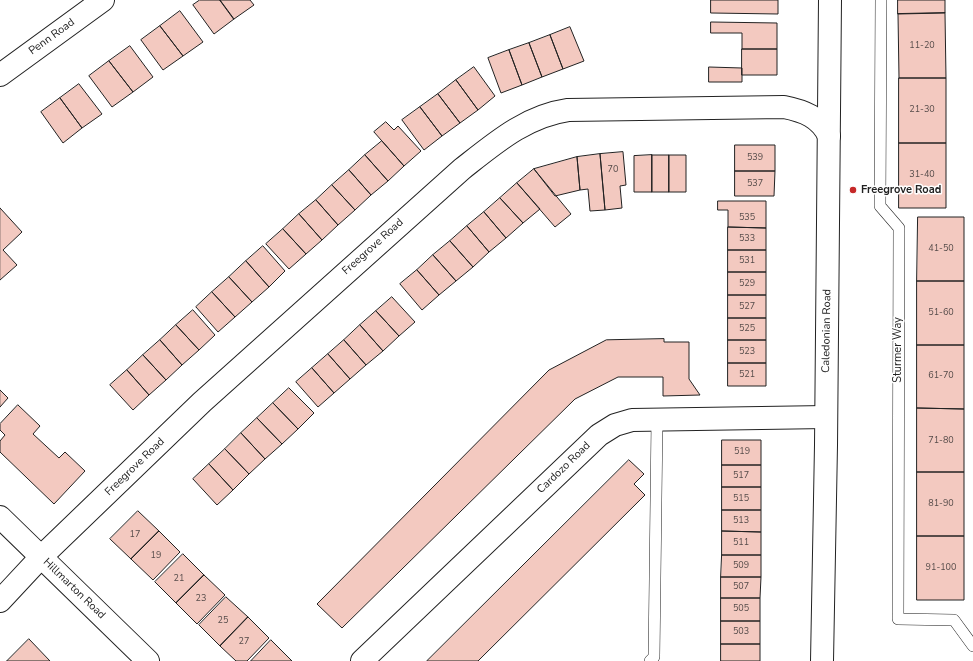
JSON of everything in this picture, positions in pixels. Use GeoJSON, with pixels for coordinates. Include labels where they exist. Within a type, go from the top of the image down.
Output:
{"type":"FeatureCollection","features":[{"type":"Feature","properties":{"kind":"street","name":"Penn Road"},"geometry":{"type":"LineString","coordinates":[[0,75],[103,0]]}},
{"type":"Feature","properties":{"kind":"street","name":"Caledonian Road"},"geometry":{"type":"LineString","coordinates":[[822,661],[830,0]]}},
{"type":"Feature","properties":{"kind":"street","name":"Freegrove Road"},"geometry":{"type":"LineString","coordinates":[[0,601],[41,557],[202,402],[462,169],[511,131],[550,113],[568,110],[782,107],[800,111],[814,117],[825,128],[829,136]]}},
{"type":"Feature","properties":{"kind":"street","name":"Cardozo Road"},"geometry":{"type":"LineString","coordinates":[[362,661],[599,434],[616,425],[632,420],[657,421],[826,417]]}},
{"type":"Feature","properties":{"kind":"street","name":"Hillmarton Road"},"geometry":{"type":"LineString","coordinates":[[0,517],[148,661]]}},
{"type":"Feature","properties":{"kind":"lane","name":"Sturmer Way"},"geometry":{"type":"LineString","coordinates":[[881,0],[880,206],[898,228],[898,619],[954,620],[973,646]]}},
{"type":"Feature","properties":{"kind":"lane"},"geometry":{"type":"LineString","coordinates":[[653,660],[657,421]]}},
{"type":"Feature","properties":{"kind":"building"},"geometry":{"type":"Polygon","coordinates":[[[200,0],[220,0],[234,19],[214,34],[193,5],[200,0]]]}},
{"type":"Feature","properties":{"kind":"building"},"geometry":{"type":"Polygon","coordinates":[[[220,0],[250,0],[254,5],[234,19],[220,0]]]}},
{"type":"Feature","properties":{"kind":"building"},"geometry":{"type":"Polygon","coordinates":[[[711,0],[778,0],[778,14],[711,13],[711,0]]]}},
{"type":"Feature","properties":{"kind":"building"},"geometry":{"type":"Polygon","coordinates":[[[898,0],[945,0],[945,13],[898,14],[898,0]]]}},
{"type":"Feature","properties":{"kind":"building"},"geometry":{"type":"Polygon","coordinates":[[[180,11],[203,42],[183,56],[160,26],[180,11]]]}},
{"type":"Feature","properties":{"kind":"building"},"geometry":{"type":"Polygon","coordinates":[[[945,13],[946,78],[899,78],[898,14],[945,13]]]}},
{"type":"Feature","properties":{"kind":"building"},"geometry":{"type":"Polygon","coordinates":[[[711,22],[777,23],[777,49],[742,49],[742,33],[711,33],[711,22]]]}},
{"type":"Feature","properties":{"kind":"building"},"geometry":{"type":"Polygon","coordinates":[[[160,26],[183,56],[163,70],[141,40],[160,26]]]}},
{"type":"Feature","properties":{"kind":"building"},"geometry":{"type":"Polygon","coordinates":[[[570,27],[584,61],[563,69],[550,35],[570,27]]]}},
{"type":"Feature","properties":{"kind":"building"},"geometry":{"type":"Polygon","coordinates":[[[550,35],[563,69],[542,77],[529,43],[550,35]]]}},
{"type":"Feature","properties":{"kind":"building"},"geometry":{"type":"Polygon","coordinates":[[[529,43],[542,77],[522,85],[509,50],[529,43]]]}},
{"type":"Feature","properties":{"kind":"building"},"geometry":{"type":"Polygon","coordinates":[[[130,46],[153,77],[133,92],[109,61],[130,46]]]}},
{"type":"Feature","properties":{"kind":"building"},"geometry":{"type":"Polygon","coordinates":[[[742,49],[777,49],[777,75],[742,75],[742,49]]]}},
{"type":"Feature","properties":{"kind":"building"},"geometry":{"type":"Polygon","coordinates":[[[509,50],[522,85],[501,93],[488,58],[509,50]]]}},
{"type":"Feature","properties":{"kind":"building"},"geometry":{"type":"Polygon","coordinates":[[[109,61],[133,92],[112,107],[89,76],[109,61]]]}},
{"type":"Feature","properties":{"kind":"building"},"geometry":{"type":"Polygon","coordinates":[[[474,67],[495,96],[478,110],[456,80],[474,67]]]}},
{"type":"Feature","properties":{"kind":"building"},"geometry":{"type":"Polygon","coordinates":[[[709,67],[742,68],[742,82],[709,82],[709,67]]]}},
{"type":"Feature","properties":{"kind":"building"},"geometry":{"type":"Polygon","coordinates":[[[899,78],[946,78],[946,143],[899,143],[899,78]]]}},
{"type":"Feature","properties":{"kind":"building"},"geometry":{"type":"Polygon","coordinates":[[[456,80],[478,110],[460,123],[438,94],[456,80]]]}},
{"type":"Feature","properties":{"kind":"building"},"geometry":{"type":"Polygon","coordinates":[[[79,84],[102,114],[82,128],[60,98],[79,84]]]}},
{"type":"Feature","properties":{"kind":"building"},"geometry":{"type":"Polygon","coordinates":[[[438,94],[460,123],[442,136],[420,107],[438,94]]]}},
{"type":"Feature","properties":{"kind":"building"},"geometry":{"type":"Polygon","coordinates":[[[60,98],[82,128],[63,143],[41,112],[60,98]]]}},
{"type":"Feature","properties":{"kind":"building"},"geometry":{"type":"Polygon","coordinates":[[[420,107],[442,136],[424,150],[402,120],[420,107]]]}},
{"type":"Feature","properties":{"kind":"building"},"geometry":{"type":"Polygon","coordinates":[[[386,122],[394,130],[398,126],[421,151],[404,166],[374,132],[386,122]]]}},
{"type":"Feature","properties":{"kind":"building"},"geometry":{"type":"Polygon","coordinates":[[[382,141],[404,166],[388,181],[365,155],[382,141]]]}},
{"type":"Feature","properties":{"kind":"building"},"geometry":{"type":"Polygon","coordinates":[[[899,143],[946,143],[946,208],[899,208],[899,143]]]}},
{"type":"Feature","properties":{"kind":"building"},"geometry":{"type":"Polygon","coordinates":[[[735,145],[775,145],[775,171],[735,171],[735,145]]]}},
{"type":"Feature","properties":{"kind":"building"},"geometry":{"type":"Polygon","coordinates":[[[623,152],[626,185],[620,186],[622,208],[605,210],[600,154],[623,152]]]}},
{"type":"Feature","properties":{"kind":"building"},"geometry":{"type":"Polygon","coordinates":[[[600,154],[605,210],[590,211],[588,189],[580,190],[577,157],[600,154]]]}},
{"type":"Feature","properties":{"kind":"building"},"geometry":{"type":"Polygon","coordinates":[[[365,155],[388,181],[371,195],[349,170],[365,155]]]}},
{"type":"Feature","properties":{"kind":"building"},"geometry":{"type":"Polygon","coordinates":[[[652,155],[652,192],[634,192],[634,156],[652,155]]]}},
{"type":"Feature","properties":{"kind":"building"},"geometry":{"type":"Polygon","coordinates":[[[652,155],[669,155],[669,192],[652,192],[652,155]]]}},
{"type":"Feature","properties":{"kind":"building"},"geometry":{"type":"Polygon","coordinates":[[[669,155],[686,155],[686,192],[669,192],[669,155]]]}},
{"type":"Feature","properties":{"kind":"building"},"geometry":{"type":"Polygon","coordinates":[[[577,157],[580,190],[555,196],[534,169],[577,157]]]}},
{"type":"Feature","properties":{"kind":"building"},"geometry":{"type":"Polygon","coordinates":[[[534,169],[571,214],[555,227],[517,183],[534,169]]]}},
{"type":"Feature","properties":{"kind":"building"},"geometry":{"type":"Polygon","coordinates":[[[349,170],[371,195],[355,210],[332,185],[349,170]]]}},
{"type":"Feature","properties":{"kind":"building"},"geometry":{"type":"Polygon","coordinates":[[[735,171],[775,171],[774,196],[735,196],[735,171]]]}},
{"type":"Feature","properties":{"kind":"building"},"geometry":{"type":"Polygon","coordinates":[[[517,183],[540,209],[523,223],[500,198],[517,183]]]}},
{"type":"Feature","properties":{"kind":"building"},"geometry":{"type":"Polygon","coordinates":[[[332,185],[355,210],[338,225],[316,200],[332,185]]]}},
{"type":"Feature","properties":{"kind":"building"},"geometry":{"type":"Polygon","coordinates":[[[500,198],[523,223],[506,238],[484,212],[500,198]]]}},
{"type":"Feature","properties":{"kind":"building"},"geometry":{"type":"Polygon","coordinates":[[[316,200],[338,225],[322,240],[299,214],[316,200]]]}},
{"type":"Feature","properties":{"kind":"building"},"geometry":{"type":"Polygon","coordinates":[[[718,201],[766,201],[766,228],[728,227],[728,210],[718,210],[718,201]]]}},
{"type":"Feature","properties":{"kind":"building"},"geometry":{"type":"Polygon","coordinates":[[[0,208],[22,232],[3,250],[17,265],[0,280],[0,208]]]}},
{"type":"Feature","properties":{"kind":"building"},"geometry":{"type":"Polygon","coordinates":[[[484,212],[506,238],[489,252],[467,226],[484,212]]]}},
{"type":"Feature","properties":{"kind":"building"},"geometry":{"type":"Polygon","coordinates":[[[299,214],[322,240],[306,254],[283,229],[299,214]]]}},
{"type":"Feature","properties":{"kind":"building"},"geometry":{"type":"Polygon","coordinates":[[[918,217],[964,217],[964,281],[917,281],[918,217]]]}},
{"type":"Feature","properties":{"kind":"building"},"geometry":{"type":"Polygon","coordinates":[[[467,226],[489,252],[473,267],[450,241],[467,226]]]}},
{"type":"Feature","properties":{"kind":"building"},"geometry":{"type":"Polygon","coordinates":[[[728,227],[766,228],[766,250],[728,250],[728,227]]]}},
{"type":"Feature","properties":{"kind":"building"},"geometry":{"type":"Polygon","coordinates":[[[283,229],[306,254],[289,269],[266,244],[283,229]]]}},
{"type":"Feature","properties":{"kind":"building"},"geometry":{"type":"Polygon","coordinates":[[[450,241],[473,267],[456,281],[433,255],[450,241]]]}},
{"type":"Feature","properties":{"kind":"building"},"geometry":{"type":"Polygon","coordinates":[[[263,246],[285,271],[269,287],[246,261],[263,246]]]}},
{"type":"Feature","properties":{"kind":"building"},"geometry":{"type":"Polygon","coordinates":[[[728,250],[766,250],[766,272],[728,272],[728,250]]]}},
{"type":"Feature","properties":{"kind":"building"},"geometry":{"type":"Polygon","coordinates":[[[433,255],[456,281],[439,295],[417,270],[433,255]]]}},
{"type":"Feature","properties":{"kind":"building"},"geometry":{"type":"Polygon","coordinates":[[[246,261],[269,287],[252,302],[229,277],[246,261]]]}},
{"type":"Feature","properties":{"kind":"building"},"geometry":{"type":"Polygon","coordinates":[[[417,270],[439,295],[422,310],[400,284],[417,270]]]}},
{"type":"Feature","properties":{"kind":"building"},"geometry":{"type":"Polygon","coordinates":[[[728,272],[766,272],[766,295],[728,295],[728,272]]]}},
{"type":"Feature","properties":{"kind":"building"},"geometry":{"type":"Polygon","coordinates":[[[229,277],[252,302],[235,317],[212,292],[229,277]]]}},
{"type":"Feature","properties":{"kind":"building"},"geometry":{"type":"Polygon","coordinates":[[[917,281],[964,281],[964,345],[917,345],[917,281]]]}},
{"type":"Feature","properties":{"kind":"building"},"geometry":{"type":"Polygon","coordinates":[[[212,292],[235,317],[218,332],[196,307],[212,292]]]}},
{"type":"Feature","properties":{"kind":"building"},"geometry":{"type":"Polygon","coordinates":[[[728,295],[766,295],[766,318],[728,318],[728,295]]]}},
{"type":"Feature","properties":{"kind":"building"},"geometry":{"type":"Polygon","coordinates":[[[392,297],[415,322],[399,336],[376,311],[392,297]]]}},
{"type":"Feature","properties":{"kind":"building"},"geometry":{"type":"Polygon","coordinates":[[[193,310],[215,335],[199,350],[176,325],[193,310]]]}},
{"type":"Feature","properties":{"kind":"building"},"geometry":{"type":"Polygon","coordinates":[[[376,311],[399,336],[383,351],[360,325],[376,311]]]}},
{"type":"Feature","properties":{"kind":"building"},"geometry":{"type":"Polygon","coordinates":[[[728,318],[766,318],[766,340],[728,340],[728,318]]]}},
{"type":"Feature","properties":{"kind":"building"},"geometry":{"type":"Polygon","coordinates":[[[176,325],[199,350],[182,365],[160,340],[176,325]]]}},
{"type":"Feature","properties":{"kind":"building"},"geometry":{"type":"Polygon","coordinates":[[[360,325],[383,351],[366,365],[344,340],[360,325]]]}},
{"type":"Feature","properties":{"kind":"building"},"geometry":{"type":"Polygon","coordinates":[[[664,339],[664,342],[689,342],[689,379],[700,395],[663,396],[663,377],[618,377],[575,399],[342,628],[317,604],[549,370],[606,340],[664,339]]]}},
{"type":"Feature","properties":{"kind":"building"},"geometry":{"type":"Polygon","coordinates":[[[160,340],[182,365],[166,380],[143,355],[160,340]]]}},
{"type":"Feature","properties":{"kind":"building"},"geometry":{"type":"Polygon","coordinates":[[[344,340],[366,365],[350,379],[328,354],[344,340]]]}},
{"type":"Feature","properties":{"kind":"building"},"geometry":{"type":"Polygon","coordinates":[[[728,340],[766,340],[766,363],[728,363],[728,340]]]}},
{"type":"Feature","properties":{"kind":"building"},"geometry":{"type":"Polygon","coordinates":[[[917,345],[964,345],[964,409],[917,408],[917,345]]]}},
{"type":"Feature","properties":{"kind":"building"},"geometry":{"type":"Polygon","coordinates":[[[328,354],[350,379],[334,393],[312,368],[328,354]]]}},
{"type":"Feature","properties":{"kind":"building"},"geometry":{"type":"Polygon","coordinates":[[[143,355],[166,380],[149,395],[127,370],[143,355]]]}},
{"type":"Feature","properties":{"kind":"building"},"geometry":{"type":"Polygon","coordinates":[[[728,363],[766,363],[766,386],[728,386],[728,363]]]}},
{"type":"Feature","properties":{"kind":"building"},"geometry":{"type":"Polygon","coordinates":[[[312,368],[334,393],[318,407],[296,382],[312,368]]]}},
{"type":"Feature","properties":{"kind":"building"},"geometry":{"type":"Polygon","coordinates":[[[127,370],[149,395],[133,410],[110,385],[127,370]]]}},
{"type":"Feature","properties":{"kind":"building"},"geometry":{"type":"Polygon","coordinates":[[[289,388],[314,413],[298,429],[273,403],[289,388]]]}},
{"type":"Feature","properties":{"kind":"building"},"geometry":{"type":"Polygon","coordinates":[[[0,390],[8,398],[0,407],[0,390]]]}},
{"type":"Feature","properties":{"kind":"building"},"geometry":{"type":"Polygon","coordinates":[[[273,403],[298,429],[282,444],[257,418],[273,403]]]}},
{"type":"Feature","properties":{"kind":"building"},"geometry":{"type":"Polygon","coordinates":[[[18,405],[40,426],[33,434],[59,458],[65,452],[85,471],[54,504],[0,452],[0,441],[5,435],[0,430],[0,424],[18,405]]]}},
{"type":"Feature","properties":{"kind":"building"},"geometry":{"type":"Polygon","coordinates":[[[917,408],[964,409],[964,472],[917,472],[917,408]]]}},
{"type":"Feature","properties":{"kind":"building"},"geometry":{"type":"Polygon","coordinates":[[[257,418],[282,444],[265,459],[241,433],[257,418]]]}},
{"type":"Feature","properties":{"kind":"building"},"geometry":{"type":"Polygon","coordinates":[[[241,433],[265,459],[249,474],[225,449],[241,433]]]}},
{"type":"Feature","properties":{"kind":"building"},"geometry":{"type":"Polygon","coordinates":[[[722,440],[761,440],[761,465],[722,465],[722,440]]]}},
{"type":"Feature","properties":{"kind":"building"},"geometry":{"type":"Polygon","coordinates":[[[225,449],[249,474],[233,490],[209,464],[225,449]]]}},
{"type":"Feature","properties":{"kind":"building"},"geometry":{"type":"Polygon","coordinates":[[[629,460],[644,474],[634,484],[645,495],[478,661],[427,661],[629,460]]]}},
{"type":"Feature","properties":{"kind":"building"},"geometry":{"type":"Polygon","coordinates":[[[209,464],[233,490],[217,505],[193,479],[209,464]]]}},
{"type":"Feature","properties":{"kind":"building"},"geometry":{"type":"Polygon","coordinates":[[[722,465],[761,465],[761,487],[722,487],[722,465]]]}},
{"type":"Feature","properties":{"kind":"building"},"geometry":{"type":"Polygon","coordinates":[[[917,472],[964,472],[964,536],[917,536],[917,472]]]}},
{"type":"Feature","properties":{"kind":"building"},"geometry":{"type":"Polygon","coordinates":[[[722,487],[761,487],[761,510],[722,510],[722,487]]]}},
{"type":"Feature","properties":{"kind":"building"},"geometry":{"type":"Polygon","coordinates":[[[722,510],[761,510],[761,532],[722,531],[722,510]]]}},
{"type":"Feature","properties":{"kind":"building"},"geometry":{"type":"Polygon","coordinates":[[[138,511],[159,531],[131,559],[110,539],[138,511]]]}},
{"type":"Feature","properties":{"kind":"building"},"geometry":{"type":"Polygon","coordinates":[[[159,531],[180,552],[153,580],[131,559],[159,531]]]}},
{"type":"Feature","properties":{"kind":"building"},"geometry":{"type":"Polygon","coordinates":[[[722,531],[761,532],[761,555],[722,555],[722,531]]]}},
{"type":"Feature","properties":{"kind":"building"},"geometry":{"type":"Polygon","coordinates":[[[917,536],[964,536],[964,600],[917,600],[917,536]]]}},
{"type":"Feature","properties":{"kind":"building"},"geometry":{"type":"Polygon","coordinates":[[[183,554],[204,575],[176,603],[155,582],[183,554]]]}},
{"type":"Feature","properties":{"kind":"building"},"geometry":{"type":"Polygon","coordinates":[[[722,555],[761,555],[761,577],[721,577],[722,555]]]}},
{"type":"Feature","properties":{"kind":"building"},"geometry":{"type":"Polygon","coordinates":[[[204,575],[225,595],[197,624],[176,603],[204,575]]]}},
{"type":"Feature","properties":{"kind":"building"},"geometry":{"type":"Polygon","coordinates":[[[721,577],[761,577],[760,598],[721,598],[721,577]]]}},
{"type":"Feature","properties":{"kind":"building"},"geometry":{"type":"Polygon","coordinates":[[[226,597],[248,617],[220,646],[199,625],[226,597]]]}},
{"type":"Feature","properties":{"kind":"building"},"geometry":{"type":"Polygon","coordinates":[[[721,598],[760,598],[760,621],[721,621],[721,598]]]}},
{"type":"Feature","properties":{"kind":"building"},"geometry":{"type":"Polygon","coordinates":[[[248,617],[269,638],[247,661],[236,661],[220,646],[248,617]]]}},
{"type":"Feature","properties":{"kind":"building"},"geometry":{"type":"Polygon","coordinates":[[[721,621],[760,621],[760,644],[721,644],[721,621]]]}},
{"type":"Feature","properties":{"kind":"building"},"geometry":{"type":"Polygon","coordinates":[[[29,639],[50,661],[7,661],[29,639]]]}},
{"type":"Feature","properties":{"kind":"building"},"geometry":{"type":"Polygon","coordinates":[[[271,640],[292,661],[251,661],[271,640]]]}},
{"type":"Feature","properties":{"kind":"building"},"geometry":{"type":"Polygon","coordinates":[[[721,644],[760,644],[760,661],[721,661],[721,644]]]}},
{"type":"Feature","properties":{"kind":"place","name":"Freegrove Road"},"geometry":{"type":"Point","coordinates":[853,190]}}]}
